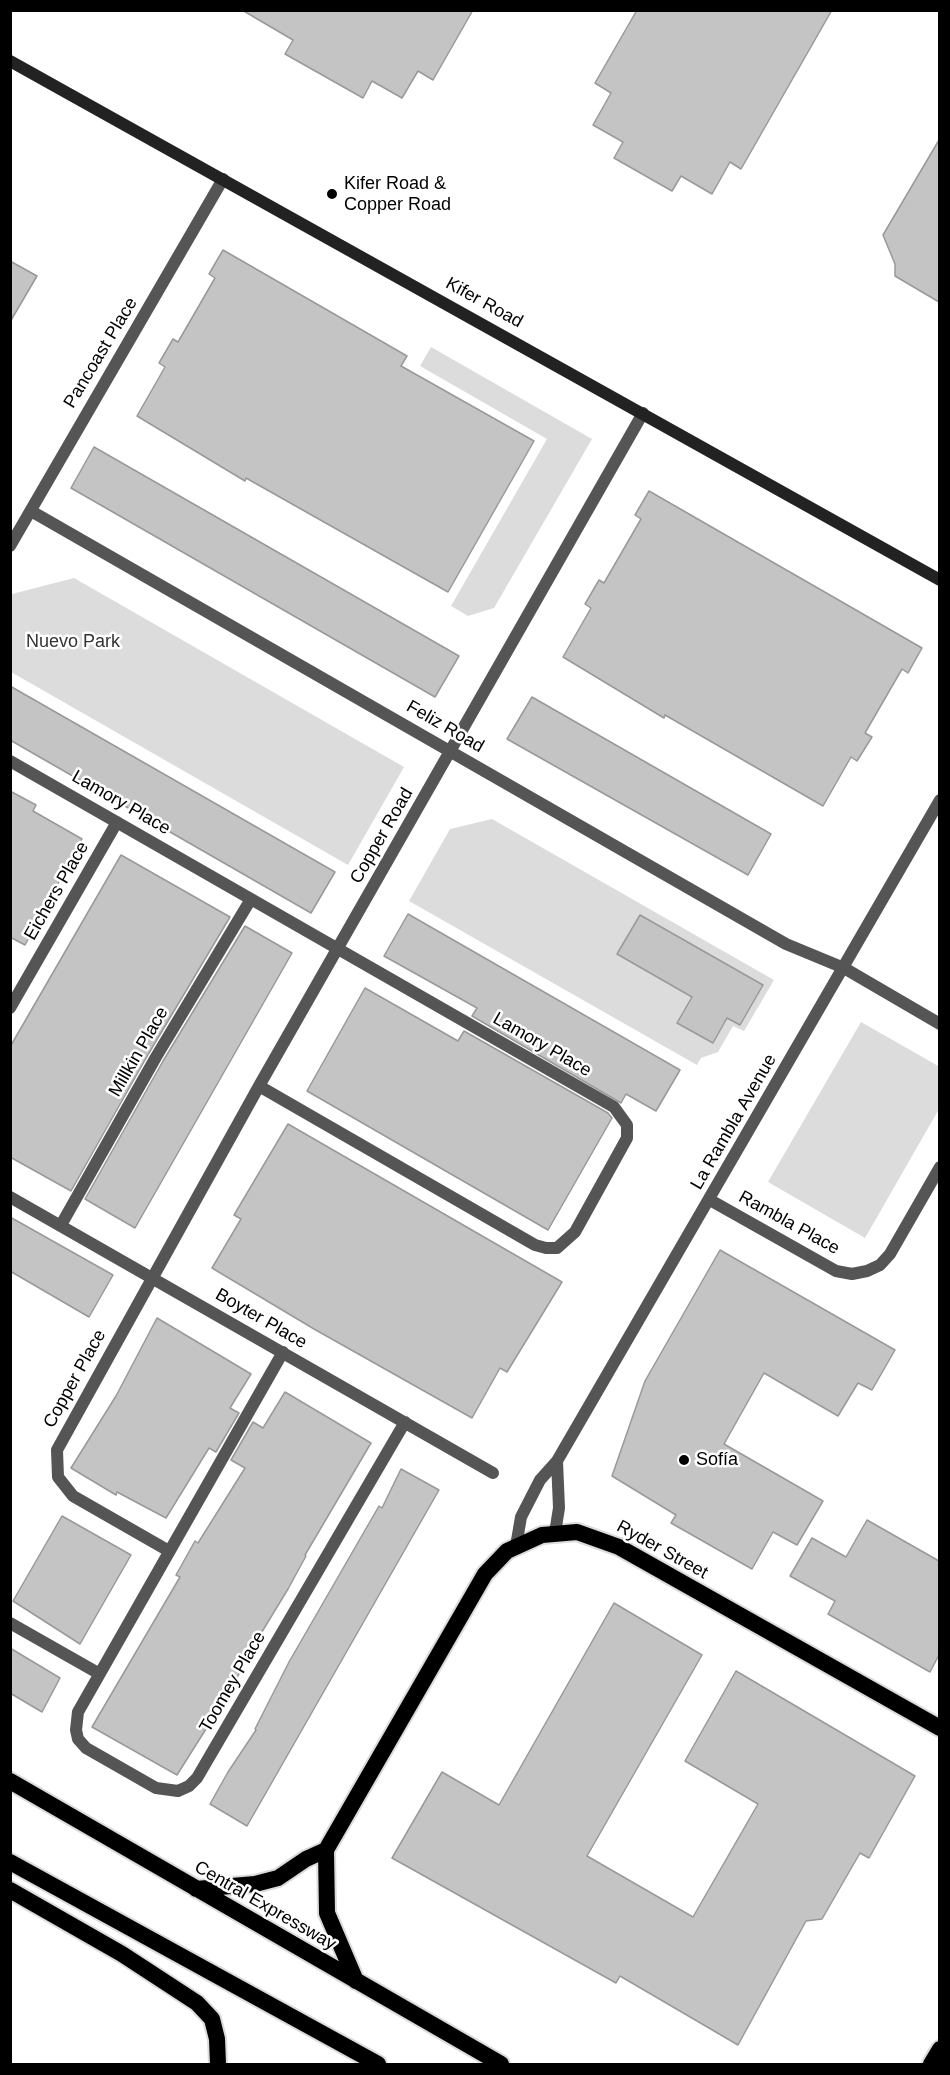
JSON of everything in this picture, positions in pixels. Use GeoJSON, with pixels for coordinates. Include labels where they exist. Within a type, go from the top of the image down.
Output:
{"type":"FeatureCollection","features":[{"type":"Feature","properties":{"kind":"highway","name":"Ryder Street"},"geometry":{"type":"LineString","coordinates":[[326,1850],[475,1590],[496,1562],[516,1546],[531,1538],[555,1533],[588,1534],[619,1547],[939,1728]]}},
{"type":"Feature","properties":{"kind":"highway","name":"Central Expressway"},"geometry":{"type":"LineString","coordinates":[[10,1781],[501,2064]]}},
{"type":"Feature","properties":{"kind":"highway"},"geometry":{"type":"LineString","coordinates":[[196,1889],[255,1884],[278,1878],[306,1859],[326,1850],[327,1913],[356,1981]]}},
{"type":"Feature","properties":{"kind":"highway"},"geometry":{"type":"LineString","coordinates":[[10,1862],[378,2064]]}},
{"type":"Feature","properties":{"kind":"highway"},"geometry":{"type":"LineString","coordinates":[[10,1890],[122,1954],[197,2002],[212,2019],[217,2038],[218,2064]]}},
{"type":"Feature","properties":{"kind":"highway"},"geometry":{"type":"LineString","coordinates":[[931,2064],[939,2049]]}},
{"type":"Feature","properties":{"kind":"main road","name":"Kifer Road"},"geometry":{"type":"LineString","coordinates":[[10,61],[939,580]]}},
{"type":"Feature","properties":{"kind":"street","name":"Pancoast Place"},"geometry":{"type":"LineString","coordinates":[[10,546],[223,179]]}},
{"type":"Feature","properties":{"kind":"street","name":"Copper Road"},"geometry":{"type":"LineString","coordinates":[[151,1277],[643,413]]}},
{"type":"Feature","properties":{"kind":"street","name":"Feliz Road"},"geometry":{"type":"LineString","coordinates":[[31,511],[786,944],[844,968]]}},
{"type":"Feature","properties":{"kind":"street","name":"Lamory Place"},"geometry":{"type":"LineString","coordinates":[[10,761],[604,1101],[623,1115],[627,1125],[624,1148],[575,1232],[557,1248],[535,1245],[259,1086]]}},
{"type":"Feature","properties":{"kind":"street","name":"La Rambla Avenue"},"geometry":{"type":"LineString","coordinates":[[516,1546],[521,1517],[540,1480],[557,1461],[711,1200],[939,800]]}},
{"type":"Feature","properties":{"kind":"street","name":"Eichers Place"},"geometry":{"type":"LineString","coordinates":[[10,1008],[117,822]]}},
{"type":"Feature","properties":{"kind":"street","name":"Millkin Place"},"geometry":{"type":"LineString","coordinates":[[61,1226],[156,1057],[251,899]]}},
{"type":"Feature","properties":{"kind":"street"},"geometry":{"type":"LineString","coordinates":[[844,968],[939,1024]]}},
{"type":"Feature","properties":{"kind":"street","name":"Rambla Place"},"geometry":{"type":"LineString","coordinates":[[711,1200],[836,1271],[852,1274],[880,1265],[890,1254],[939,1167]]}},
{"type":"Feature","properties":{"kind":"street","name":"Boyter Place"},"geometry":{"type":"LineString","coordinates":[[10,1197],[493,1473]]}},
{"type":"Feature","properties":{"kind":"street","name":"Copper Place"},"geometry":{"type":"LineString","coordinates":[[151,1277],[64,1435],[57,1450],[55,1465],[57,1477],[74,1496],[169,1551]]}},
{"type":"Feature","properties":{"kind":"street","name":"Toomey Place"},"geometry":{"type":"LineString","coordinates":[[283,1352],[98,1673],[78,1712],[75,1722],[78,1739],[86,1748],[156,1788],[178,1791],[189,1786],[204,1768],[405,1422]]}},
{"type":"Feature","properties":{"kind":"street"},"geometry":{"type":"LineString","coordinates":[[555,1533],[559,1508],[557,1461]]}},
{"type":"Feature","properties":{"kind":"street"},"geometry":{"type":"LineString","coordinates":[[10,1623],[98,1673]]}},
{"type":"Feature","properties":{"kind":"green space"},"geometry":{"type":"Polygon","coordinates":[[[431,347],[592,439],[494,608],[468,616],[451,606],[547,439],[420,366],[431,347]]]}},
{"type":"Feature","properties":{"kind":"green space","name":"Nuevo Park"},"geometry":{"type":"Polygon","coordinates":[[[74,578],[404,767],[348,865],[11,672],[12,594],[74,578]]]}},
{"type":"Feature","properties":{"kind":"green space"},"geometry":{"type":"Polygon","coordinates":[[[492,819],[774,980],[744,1031],[733,1026],[718,1052],[701,1058],[697,1065],[409,901],[450,829],[492,819]]]}},
{"type":"Feature","properties":{"kind":"green space"},"geometry":{"type":"Polygon","coordinates":[[[861,1022],[940,1067],[939,1109],[865,1238],[768,1182],[861,1022]]]}},
{"type":"Feature","properties":{"kind":"building"},"geometry":{"type":"Polygon","coordinates":[[[242,10],[473,10],[433,80],[418,71],[402,98],[372,81],[363,98],[285,54],[293,40],[242,10]]]}},
{"type":"Feature","properties":{"kind":"building"},"geometry":{"type":"Polygon","coordinates":[[[637,10],[832,10],[741,169],[730,162],[712,194],[681,176],[672,191],[614,158],[623,142],[593,125],[611,93],[595,83],[637,10]]]}},
{"type":"Feature","properties":{"kind":"building"},"geometry":{"type":"Polygon","coordinates":[[[939,140],[939,302],[895,276],[895,264],[883,235],[939,140]]]}},
{"type":"Feature","properties":{"kind":"building"},"geometry":{"type":"Polygon","coordinates":[[[223,250],[407,356],[401,366],[534,441],[448,592],[246,478],[245,481],[137,416],[165,367],[159,363],[173,339],[178,342],[215,278],[209,274],[223,250]]]}},
{"type":"Feature","properties":{"kind":"building"},"geometry":{"type":"Polygon","coordinates":[[[10,261],[37,276],[10,322],[10,261]]]}},
{"type":"Feature","properties":{"kind":"building"},"geometry":{"type":"Polygon","coordinates":[[[94,447],[459,656],[435,697],[71,488],[94,447]]]}},
{"type":"Feature","properties":{"kind":"building"},"geometry":{"type":"Polygon","coordinates":[[[649,491],[922,648],[908,673],[902,669],[865,733],[872,737],[857,761],[851,757],[823,806],[665,715],[664,718],[563,657],[591,608],[585,604],[599,580],[604,583],[641,519],[635,515],[649,491]]]}},
{"type":"Feature","properties":{"kind":"building"},"geometry":{"type":"Polygon","coordinates":[[[10,686],[335,872],[311,913],[10,740],[10,686]]]}},
{"type":"Feature","properties":{"kind":"building"},"geometry":{"type":"Polygon","coordinates":[[[532,697],[771,834],[748,875],[507,739],[532,697]]]}},
{"type":"Feature","properties":{"kind":"building"},"geometry":{"type":"Polygon","coordinates":[[[10,791],[36,805],[33,811],[82,839],[25,945],[10,937],[10,791]]]}},
{"type":"Feature","properties":{"kind":"building"},"geometry":{"type":"Polygon","coordinates":[[[121,855],[230,917],[71,1191],[10,1157],[10,1047],[121,855]]]}},
{"type":"Feature","properties":{"kind":"building"},"geometry":{"type":"Polygon","coordinates":[[[408,914],[680,1070],[656,1111],[626,1094],[621,1103],[472,1016],[477,1008],[384,956],[408,914]]]}},
{"type":"Feature","properties":{"kind":"building"},"geometry":{"type":"Polygon","coordinates":[[[640,915],[763,985],[740,1025],[727,1018],[713,1043],[677,1023],[692,997],[617,954],[640,915]]]}},
{"type":"Feature","properties":{"kind":"building"},"geometry":{"type":"Polygon","coordinates":[[[245,926],[292,953],[135,1228],[85,1199],[163,1061],[245,926]]]}},
{"type":"Feature","properties":{"kind":"building"},"geometry":{"type":"Polygon","coordinates":[[[365,988],[458,1041],[464,1031],[608,1113],[612,1118],[548,1230],[307,1091],[365,988]]]}},
{"type":"Feature","properties":{"kind":"building"},"geometry":{"type":"Polygon","coordinates":[[[288,1124],[562,1282],[507,1372],[500,1368],[472,1418],[314,1329],[212,1268],[241,1219],[234,1215],[288,1124]]]}},
{"type":"Feature","properties":{"kind":"building"},"geometry":{"type":"Polygon","coordinates":[[[10,1217],[113,1275],[89,1317],[10,1271],[10,1217]]]}},
{"type":"Feature","properties":{"kind":"building","name":"Sofía"},"geometry":{"type":"Polygon","coordinates":[[[720,1250],[895,1350],[872,1390],[858,1383],[838,1416],[764,1373],[724,1444],[823,1501],[797,1545],[773,1532],[752,1569],[671,1523],[676,1515],[612,1476],[645,1381],[720,1250]]]}},
{"type":"Feature","properties":{"kind":"building"},"geometry":{"type":"Polygon","coordinates":[[[157,1318],[251,1374],[230,1408],[239,1413],[216,1452],[209,1448],[166,1518],[117,1492],[116,1495],[71,1468],[116,1396],[157,1318]]]}},
{"type":"Feature","properties":{"kind":"building"},"geometry":{"type":"Polygon","coordinates":[[[285,1392],[371,1443],[240,1668],[242,1669],[223,1702],[177,1775],[92,1727],[180,1577],[176,1575],[195,1541],[198,1543],[245,1468],[231,1460],[253,1422],[263,1428],[285,1392]]]}},
{"type":"Feature","properties":{"kind":"building"},"geometry":{"type":"Polygon","coordinates":[[[401,1469],[439,1490],[247,1826],[210,1804],[256,1730],[289,1662],[379,1506],[382,1508],[401,1469]]]}},
{"type":"Feature","properties":{"kind":"building"},"geometry":{"type":"Polygon","coordinates":[[[62,1516],[131,1555],[80,1644],[13,1601],[62,1516]]]}},
{"type":"Feature","properties":{"kind":"building"},"geometry":{"type":"Polygon","coordinates":[[[867,1520],[939,1561],[939,1655],[930,1672],[828,1614],[835,1601],[790,1576],[812,1538],[846,1557],[867,1520]]]}},
{"type":"Feature","properties":{"kind":"building"},"geometry":{"type":"Polygon","coordinates":[[[614,1603],[702,1655],[587,1856],[693,1917],[758,1804],[685,1761],[736,1671],[915,1776],[869,1858],[860,1853],[822,1919],[806,1921],[738,2045],[620,1976],[616,1983],[392,1858],[442,1772],[499,1805],[614,1603]]]}},
{"type":"Feature","properties":{"kind":"building"},"geometry":{"type":"Polygon","coordinates":[[[10,1648],[60,1678],[42,1712],[10,1693],[10,1648]]]}},
{"type":"Feature","properties":{"kind":"place","name":"Kifer Road & Copper Road"},"geometry":{"type":"Point","coordinates":[332,194]}},
{"type":"Feature","properties":{"kind":"place","name":"Sofía"},"geometry":{"type":"Point","coordinates":[684,1460]}}]}
